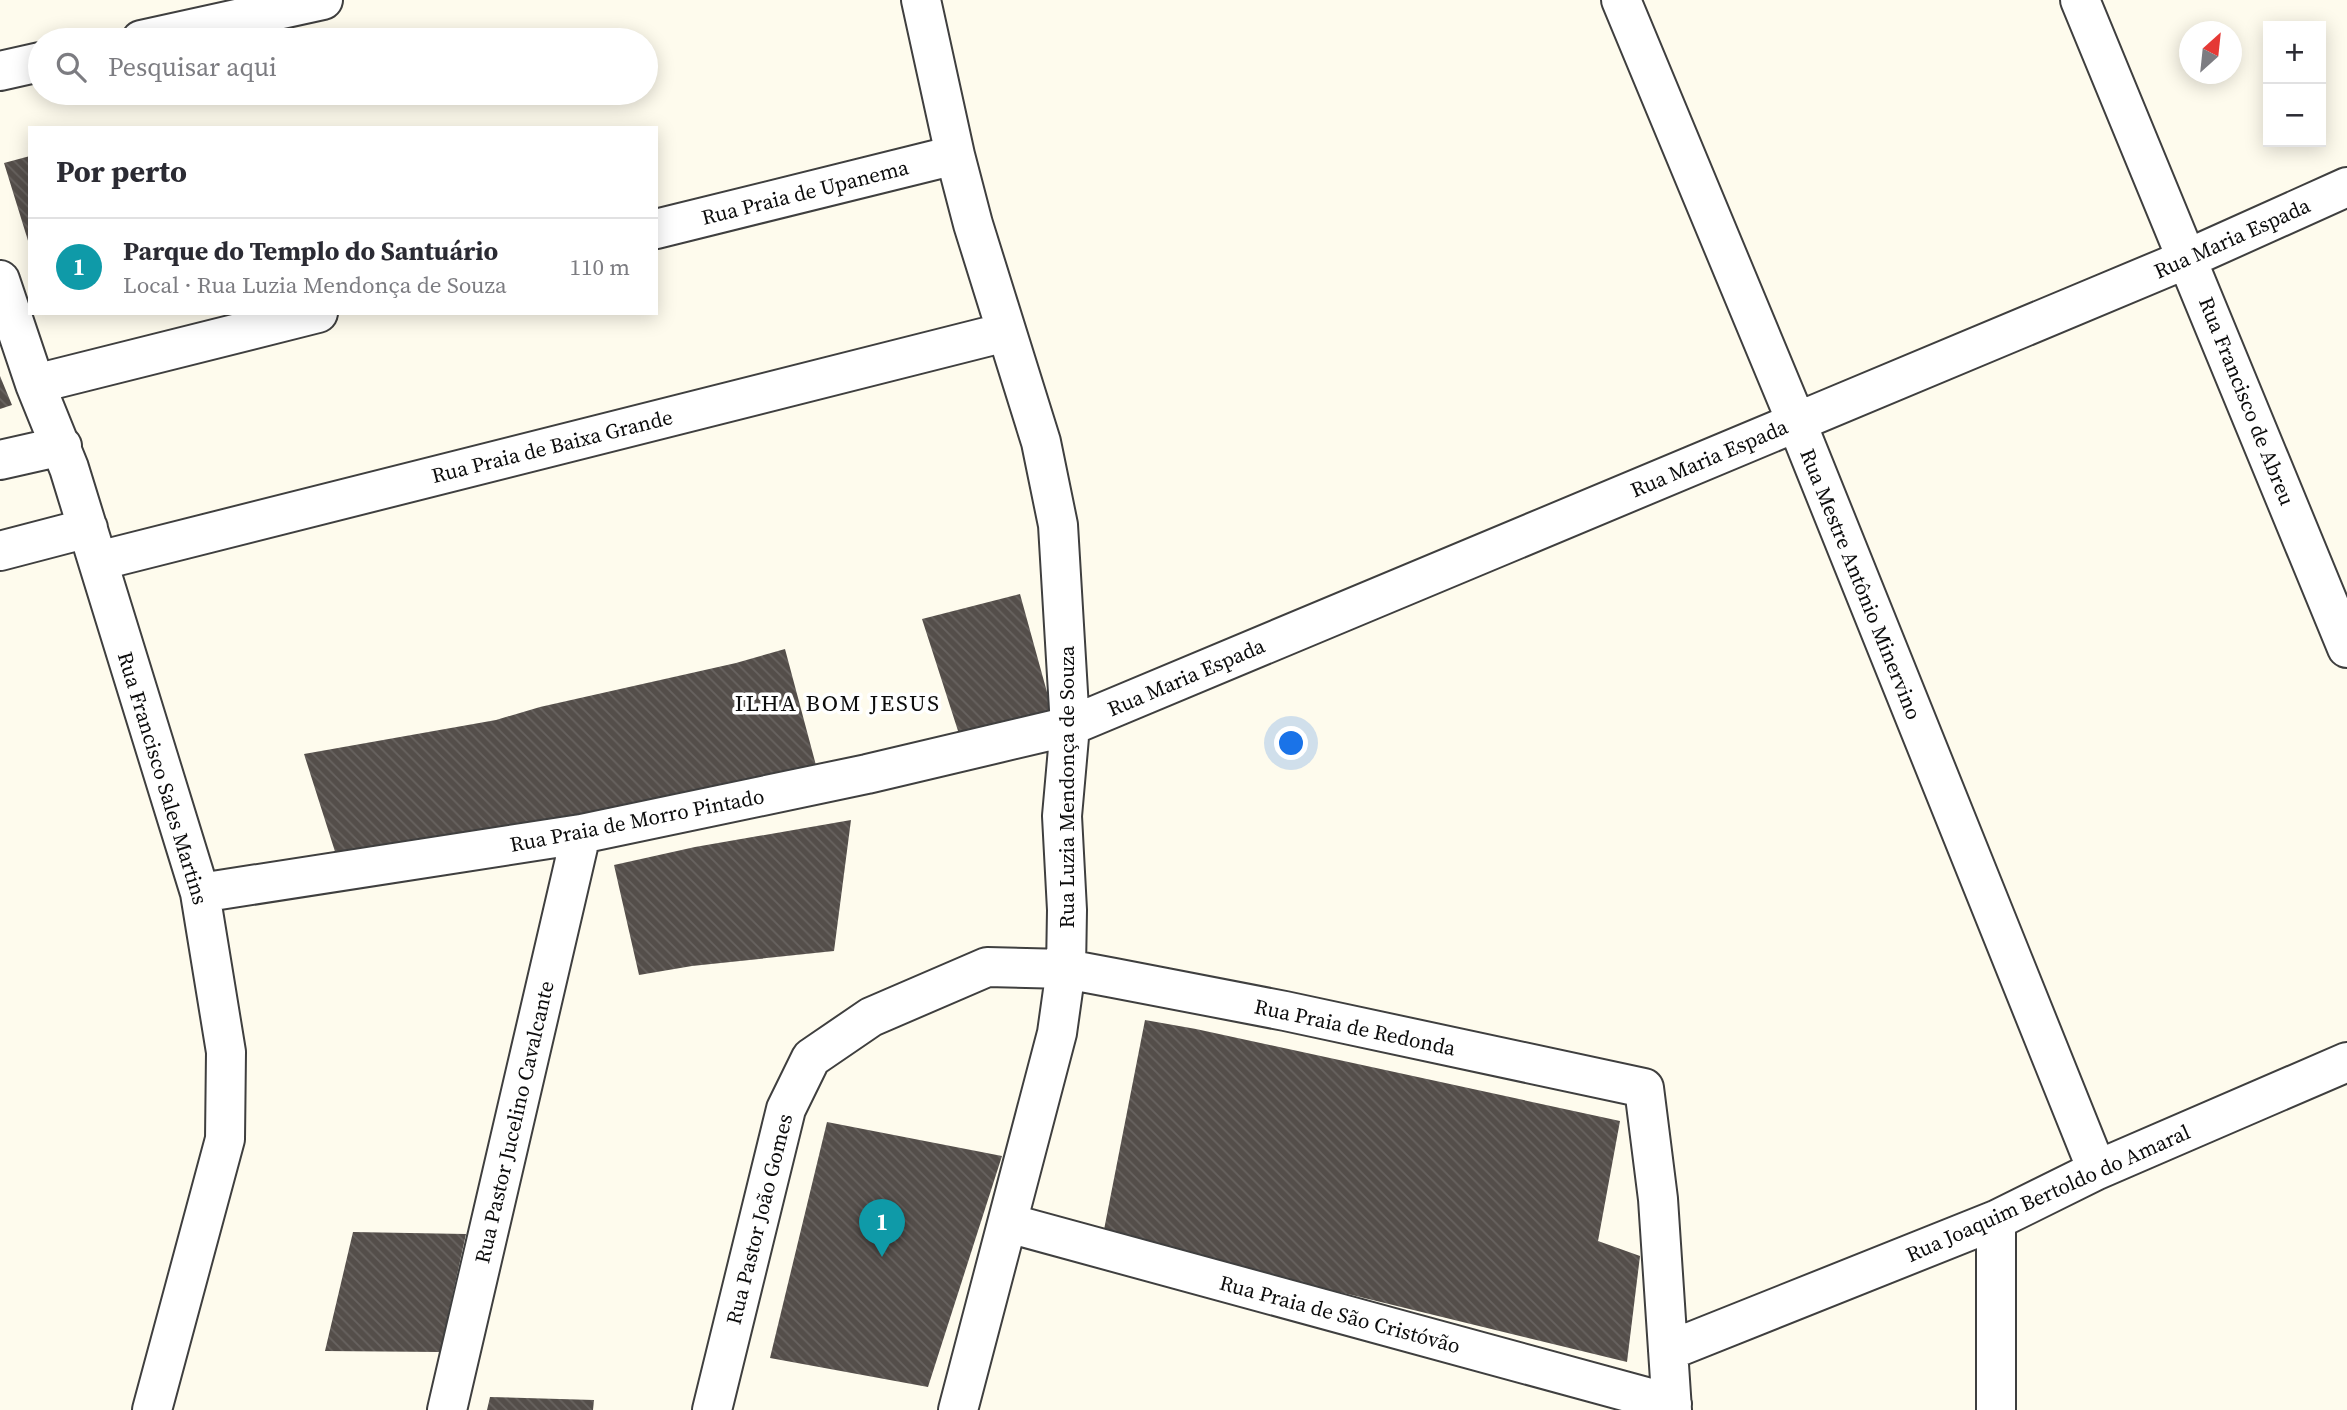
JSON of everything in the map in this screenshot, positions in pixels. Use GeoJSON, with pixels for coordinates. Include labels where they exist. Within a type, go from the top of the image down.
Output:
{"type":"FeatureCollection","features":[{"type":"Feature","properties":{"kind":"street"},"geometry":{"type":"LineString","coordinates":[[196,28],[323,0]]}},
{"type":"Feature","properties":{"kind":"street","name":"Rua Luzia Mendonça de Souza"},"geometry":{"type":"LineString","coordinates":[[921,0],[973,224],[1041,442],[1058,525],[1070,726],[1062,816],[1067,910],[1066,969],[1057,1033],[958,1410]]}},
{"type":"Feature","properties":{"kind":"street","name":"Rua Mestre Antônio Minervino"},"geometry":{"type":"LineString","coordinates":[[1621,0],[1796,421],[2097,1170]]}},
{"type":"Feature","properties":{"kind":"street","name":"Rua Francisco de Abreu"},"geometry":{"type":"LineString","coordinates":[[2080,0],[2189,258],[2347,648]]}},
{"type":"Feature","properties":{"kind":"street"},"geometry":{"type":"LineString","coordinates":[[0,71],[28,65]]}},
{"type":"Feature","properties":{"kind":"street","name":"Rua Praia de Upanema"},"geometry":{"type":"LineString","coordinates":[[658,229],[955,155]]}},
{"type":"Feature","properties":{"kind":"street","name":"Rua Maria Espada"},"geometry":{"type":"LineString","coordinates":[[1070,726],[2189,258],[2347,187]]}},
{"type":"Feature","properties":{"kind":"street","name":"Rua Francisco Sales Martins"},"geometry":{"type":"LineString","coordinates":[[0,280],[35,384],[62,446],[200,893],[226,1052],[225,1139],[152,1410]]}},
{"type":"Feature","properties":{"kind":"street"},"geometry":{"type":"LineString","coordinates":[[35,384],[310,315]]}},
{"type":"Feature","properties":{"kind":"street","name":"Rua Praia de Baixa Grande"},"geometry":{"type":"LineString","coordinates":[[0,551],[93,545],[1006,332]]}},
{"type":"Feature","properties":{"kind":"street"},"geometry":{"type":"LineString","coordinates":[[0,460],[62,446]]}},
{"type":"Feature","properties":{"kind":"street","name":"Rua Praia de Morro Pintado"},"geometry":{"type":"LineString","coordinates":[[200,893],[581,834],[867,774],[1070,726]]}},
{"type":"Feature","properties":{"kind":"street","name":"Rua Pastor Jucelino Cavalcante"},"geometry":{"type":"LineString","coordinates":[[447,1410],[581,834]]}},
{"type":"Feature","properties":{"kind":"street","name":"Rua Pastor João Gomes"},"geometry":{"type":"LineString","coordinates":[[712,1410],[786,1109],[811,1058],[871,1017],[986,967],[1066,969]]}},
{"type":"Feature","properties":{"kind":"street","name":"Rua Praia de Redonda"},"geometry":{"type":"LineString","coordinates":[[1066,969],[1644,1088],[1658,1199],[1668,1351]]}},
{"type":"Feature","properties":{"kind":"street","name":"Rua Joaquim Bertoldo do Amaral"},"geometry":{"type":"LineString","coordinates":[[1668,1351],[1996,1220],[2097,1170],[2347,1062]]}},
{"type":"Feature","properties":{"kind":"street"},"geometry":{"type":"LineString","coordinates":[[1996,1220],[1996,1410]]}},
{"type":"Feature","properties":{"kind":"street","name":"Rua Praia de São Cristóvão"},"geometry":{"type":"LineString","coordinates":[[1008,1223],[1672,1407]]}},
{"type":"Feature","properties":{"kind":"street"},"geometry":{"type":"LineString","coordinates":[[1668,1351],[1672,1407]]}},
{"type":"Feature","properties":{"kind":"building"},"geometry":{"type":"Polygon","coordinates":[[[28,157],[28,241],[4,163],[28,157]]]}},
{"type":"Feature","properties":{"kind":"building"},"geometry":{"type":"Polygon","coordinates":[[[0,376],[12,405],[0,409],[0,376]]]}},
{"type":"Feature","properties":{"kind":"building"},"geometry":{"type":"Polygon","coordinates":[[[1020,594],[1053,714],[959,734],[922,619],[1020,594]]]}},
{"type":"Feature","properties":{"kind":"building"},"geometry":{"type":"Polygon","coordinates":[[[785,649],[817,769],[338,861],[304,754],[496,720],[540,707],[736,663],[785,649]]]}},
{"type":"Feature","properties":{"kind":"building"},"geometry":{"type":"Polygon","coordinates":[[[851,820],[834,951],[692,966],[639,975],[614,865],[695,847],[851,820]]]}},
{"type":"Feature","properties":{"kind":"building"},"geometry":{"type":"Polygon","coordinates":[[[1145,1020],[1620,1121],[1598,1241],[1640,1256],[1627,1362],[1352,1295],[1102,1240],[1145,1020]]]}},
{"type":"Feature","properties":{"kind":"building"},"geometry":{"type":"Polygon","coordinates":[[[827,1122],[1002,1156],[928,1387],[770,1358],[827,1122]]]}},
{"type":"Feature","properties":{"kind":"building"},"geometry":{"type":"Polygon","coordinates":[[[353,1232],[466,1234],[440,1352],[325,1351],[353,1232]]]}},
{"type":"Feature","properties":{"kind":"building"},"geometry":{"type":"Polygon","coordinates":[[[490,1397],[594,1400],[593,1410],[487,1410],[490,1397]]]}},
{"type":"Feature","properties":{"kind":"place","name":"Parque do Templo do Santuário"},"geometry":{"type":"Point","coordinates":[882,1257]}},
{"type":"Feature","properties":{"kind":"district","name":"ILHA BOM JESUS"},"geometry":{"type":"Point","coordinates":[838,703]}}]}
